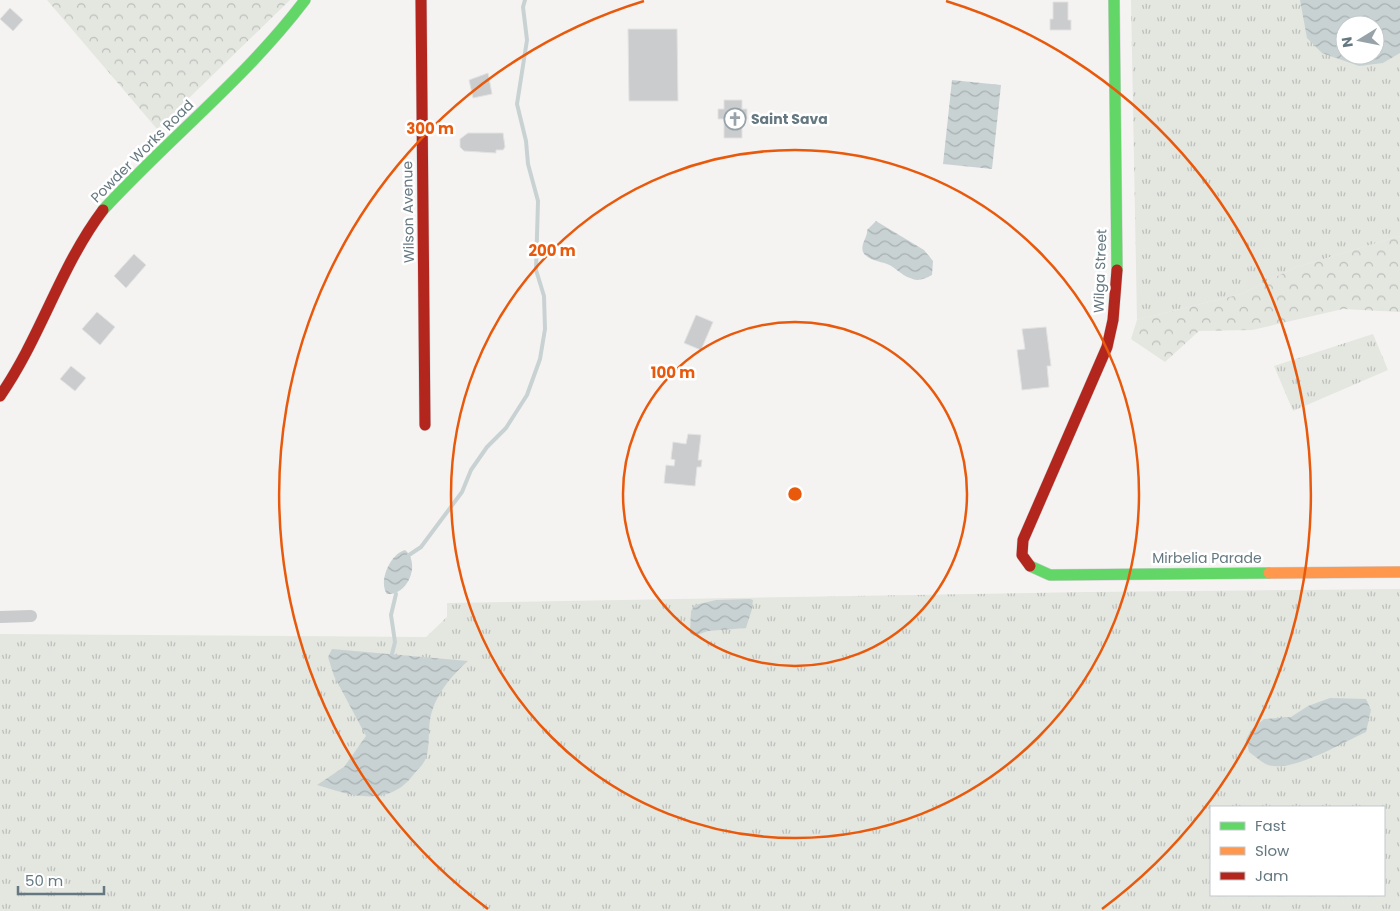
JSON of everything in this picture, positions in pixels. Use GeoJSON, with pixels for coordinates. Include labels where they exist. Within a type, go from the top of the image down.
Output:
{"type":"FeatureCollection","features":[{"type":"Feature","properties":{"kind":"street","name":"Powder Works Road"},"geometry":{"type":"LineString","coordinates":[[0,396],[25,358],[78,247],[101,212],[266,49],[306,0]]}},
{"type":"Feature","properties":{"kind":"street","name":"Wilson Avenue"},"geometry":{"type":"LineString","coordinates":[[421,0],[425,424]]}},
{"type":"Feature","properties":{"kind":"street","name":"Wilga Street"},"geometry":{"type":"LineString","coordinates":[[1022,555],[1022,540],[1108,347],[1113,320],[1116,283],[1114,0]]}},
{"type":"Feature","properties":{"kind":"street","name":"Mirbelia Parade"},"geometry":{"type":"LineString","coordinates":[[1022,555],[1032,569],[1050,575],[1400,572]]}},
{"type":"Feature","properties":{"kind":"street"},"geometry":{"type":"LineString","coordinates":[[0,617],[31,616]]}},
{"type":"Feature","properties":{"kind":"green space"},"geometry":{"type":"Polygon","coordinates":[[[47,0],[290,0],[157,129],[47,0]]]}},
{"type":"Feature","properties":{"kind":"green space"},"geometry":{"type":"Polygon","coordinates":[[[1131,0],[1400,0],[1400,236],[1294,268],[1241,294],[1137,320],[1131,0]]]}},
{"type":"Feature","properties":{"kind":"green space"},"geometry":{"type":"Polygon","coordinates":[[[1400,236],[1400,312],[1343,309],[1252,330],[1199,331],[1165,362],[1131,339],[1137,320],[1241,294],[1294,268],[1400,236]]]}},
{"type":"Feature","properties":{"kind":"green space"},"geometry":{"type":"Polygon","coordinates":[[[1373,334],[1388,370],[1293,411],[1274,366],[1373,334]]]}},
{"type":"Feature","properties":{"kind":"green space"},"geometry":{"type":"Polygon","coordinates":[[[1400,589],[1400,911],[0,911],[0,634],[426,637],[447,617],[447,603],[1086,592],[1400,589]]]}},
{"type":"Feature","properties":{"kind":"water"},"geometry":{"type":"Polygon","coordinates":[[[1300,0],[1400,0],[1400,53],[1385,62],[1385,15],[1335,15],[1335,58],[1322,53],[1307,38],[1300,0]]]}},
{"type":"Feature","properties":{"kind":"water"},"geometry":{"type":"Polygon","coordinates":[[[952,80],[1001,85],[992,169],[943,164],[952,80]]]}},
{"type":"Feature","properties":{"kind":"water"},"geometry":{"type":"Polygon","coordinates":[[[876,221],[924,250],[933,261],[932,275],[916,280],[904,275],[890,265],[870,259],[865,255],[862,246],[867,230],[876,221]]]}},
{"type":"Feature","properties":{"kind":"water"},"geometry":{"type":"Polygon","coordinates":[[[405,550],[410,556],[412,563],[410,578],[401,590],[387,594],[384,583],[387,569],[395,557],[405,550]]]}},
{"type":"Feature","properties":{"kind":"water"},"geometry":{"type":"Polygon","coordinates":[[[716,600],[753,600],[752,609],[746,628],[708,631],[694,636],[690,633],[691,611],[695,605],[716,600]]]}},
{"type":"Feature","properties":{"kind":"water"},"geometry":{"type":"Polygon","coordinates":[[[332,649],[468,661],[455,673],[435,703],[430,720],[428,749],[425,760],[404,785],[393,792],[382,795],[356,795],[317,785],[344,767],[366,736],[334,676],[328,657],[332,649]]]}},
{"type":"Feature","properties":{"kind":"water"},"geometry":{"type":"Polygon","coordinates":[[[1330,698],[1366,699],[1371,710],[1366,732],[1318,755],[1290,765],[1268,765],[1249,752],[1246,739],[1252,729],[1264,719],[1291,717],[1308,706],[1330,698]]]}},
{"type":"Feature","properties":{"kind":"building"},"geometry":{"type":"Polygon","coordinates":[[[1053,2],[1068,2],[1068,20],[1071,20],[1071,30],[1050,30],[1050,19],[1053,19],[1053,2]]]}},
{"type":"Feature","properties":{"kind":"building"},"geometry":{"type":"Polygon","coordinates":[[[10,8],[23,20],[13,31],[0,19],[10,8]]]}},
{"type":"Feature","properties":{"kind":"building"},"geometry":{"type":"Polygon","coordinates":[[[628,29],[677,29],[678,101],[629,101],[628,29]]]}},
{"type":"Feature","properties":{"kind":"building"},"geometry":{"type":"Polygon","coordinates":[[[488,73],[492,94],[473,98],[469,80],[488,73]]]}},
{"type":"Feature","properties":{"kind":"building","name":"Saint Sava"},"geometry":{"type":"Polygon","coordinates":[[[724,100],[742,100],[742,109],[747,109],[747,119],[742,119],[742,138],[724,138],[724,119],[718,119],[718,109],[724,109],[724,100]]]}},
{"type":"Feature","properties":{"kind":"building"},"geometry":{"type":"Polygon","coordinates":[[[468,133],[503,133],[505,147],[503,150],[496,150],[496,153],[464,151],[460,147],[460,139],[468,133]]]}},
{"type":"Feature","properties":{"kind":"building"},"geometry":{"type":"Polygon","coordinates":[[[134,254],[146,265],[126,288],[114,276],[134,254]]]}},
{"type":"Feature","properties":{"kind":"building"},"geometry":{"type":"Polygon","coordinates":[[[97,312],[115,327],[100,345],[82,329],[97,312]]]}},
{"type":"Feature","properties":{"kind":"building"},"geometry":{"type":"Polygon","coordinates":[[[696,315],[713,322],[701,350],[684,343],[696,315]]]}},
{"type":"Feature","properties":{"kind":"building"},"geometry":{"type":"Polygon","coordinates":[[[1046,327],[1051,366],[1047,366],[1049,387],[1022,390],[1017,350],[1025,349],[1022,329],[1046,327]]]}},
{"type":"Feature","properties":{"kind":"building"},"geometry":{"type":"Polygon","coordinates":[[[71,366],[86,378],[75,391],[60,379],[71,366]]]}},
{"type":"Feature","properties":{"kind":"building"},"geometry":{"type":"Polygon","coordinates":[[[688,434],[701,435],[698,460],[702,460],[701,467],[697,467],[695,486],[664,483],[666,465],[674,466],[675,460],[671,459],[673,442],[686,444],[688,434]]]}},
{"type":"Feature","properties":{"kind":"waterway"},"geometry":{"type":"LineString","coordinates":[[409,555],[421,547],[462,492],[471,470],[487,447],[506,428],[527,395],[540,359],[545,329],[544,296],[536,270],[538,201],[528,164],[526,141],[517,104],[527,40],[523,7],[525,0]]}},
{"type":"Feature","properties":{"kind":"waterway"},"geometry":{"type":"LineString","coordinates":[[392,654],[395,642],[391,615],[396,594]]}},
{"type":"Feature","properties":{"kind":"traffic: fast"},"geometry":{"type":"LineString","coordinates":[[103,210],[233,82],[258,56],[305,0]]}},
{"type":"Feature","properties":{"kind":"traffic: fast"},"geometry":{"type":"LineString","coordinates":[[1114,0],[1117,270]]}},
{"type":"Feature","properties":{"kind":"traffic: fast"},"geometry":{"type":"LineString","coordinates":[[1030,566],[1050,575],[1269,573]]}},
{"type":"Feature","properties":{"kind":"traffic: slow"},"geometry":{"type":"LineString","coordinates":[[1269,573],[1400,572]]}},
{"type":"Feature","properties":{"kind":"traffic: jam"},"geometry":{"type":"LineString","coordinates":[[421,0],[425,425]]}},
{"type":"Feature","properties":{"kind":"traffic: jam"},"geometry":{"type":"LineString","coordinates":[[0,396],[27,350],[62,278],[103,210]]}},
{"type":"Feature","properties":{"kind":"traffic: jam"},"geometry":{"type":"LineString","coordinates":[[1030,566],[1022,555],[1023,540],[1107,347],[1113,320],[1117,270]]}},
{"type":"Feature","properties":{"kind":"place","name":"Saint Sava"},"geometry":{"type":"Point","coordinates":[735,119]}}]}
